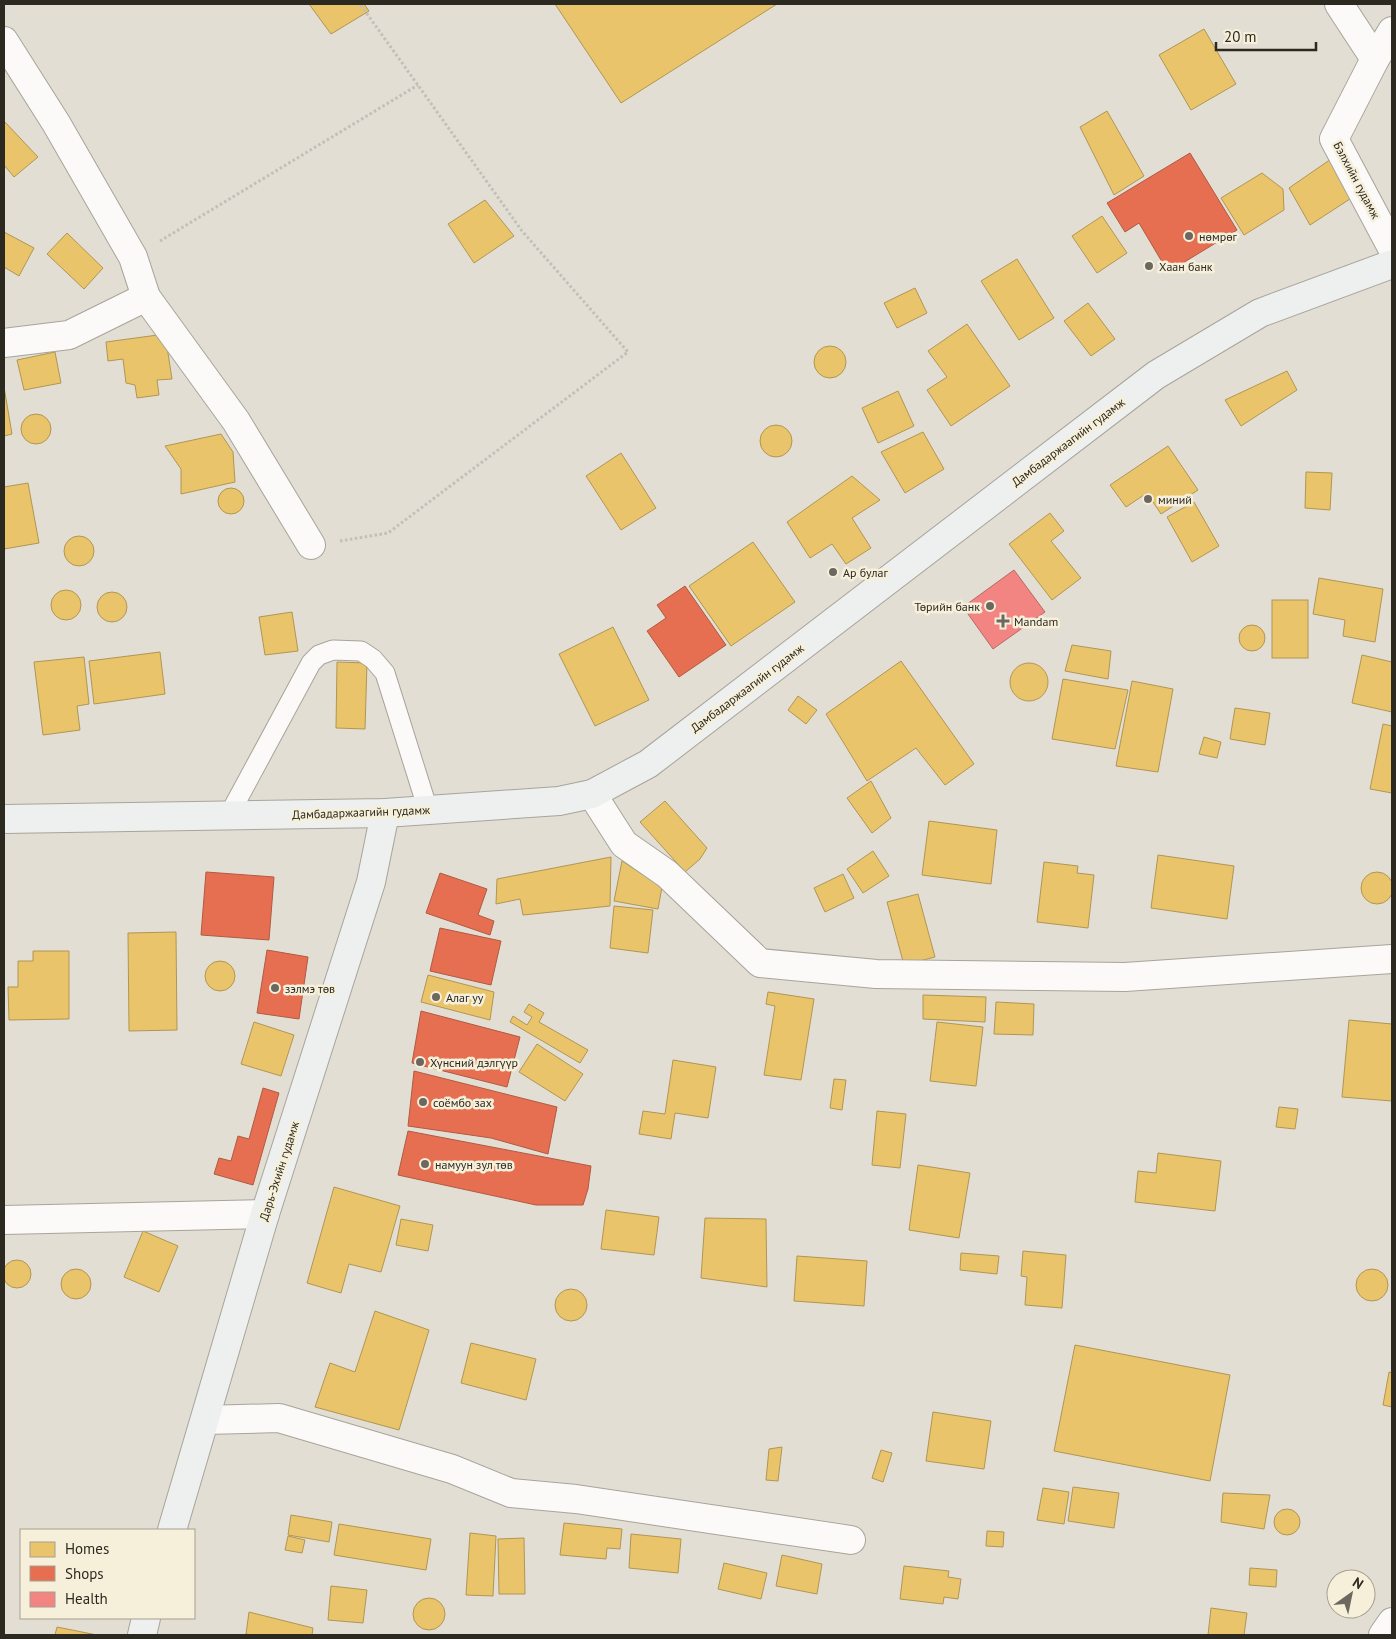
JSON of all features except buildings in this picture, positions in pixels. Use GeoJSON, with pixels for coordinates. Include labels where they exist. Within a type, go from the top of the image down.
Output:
{"type":"FeatureCollection","features":[{"type":"Feature","properties":{"kind":"main road","name":"Дамбадаржаагийн гудамж"},"geometry":{"type":"LineString","coordinates":[[4,819],[385,813],[559,801],[592,794],[648,764],[1156,375],[1260,313],[1392,264]]}},
{"type":"Feature","properties":{"kind":"main road","name":"Дарь-Эхийн гудамж"},"geometry":{"type":"LineString","coordinates":[[172,1529],[265,1214],[371,882],[385,813]]}},
{"type":"Feature","properties":{"kind":"main road"},"geometry":{"type":"LineString","coordinates":[[142,1635],[146,1619]]}},
{"type":"Feature","properties":{"kind":"street"},"geometry":{"type":"LineString","coordinates":[[1339,4],[1375,60]]}},
{"type":"Feature","properties":{"kind":"street","name":"Бэлхийн гудамж"},"geometry":{"type":"LineString","coordinates":[[1392,30],[1334,139],[1392,248]]}},
{"type":"Feature","properties":{"kind":"street"},"geometry":{"type":"LineString","coordinates":[[4,41],[56,123],[134,257],[146,297],[236,421],[311,545]]}},
{"type":"Feature","properties":{"kind":"street"},"geometry":{"type":"LineString","coordinates":[[4,343],[69,334],[146,297]]}},
{"type":"Feature","properties":{"kind":"street"},"geometry":{"type":"LineString","coordinates":[[592,794],[624,844],[667,874],[760,962],[876,974],[1126,977],[1392,959]]}},
{"type":"Feature","properties":{"kind":"street"},"geometry":{"type":"LineString","coordinates":[[4,1220],[265,1214]]}},
{"type":"Feature","properties":{"kind":"street"},"geometry":{"type":"LineString","coordinates":[[205,1420],[279,1418],[452,1469],[511,1493],[576,1499],[851,1540]]}},
{"type":"Feature","properties":{"kind":"street"},"geometry":{"type":"LineString","coordinates":[[1383,1635],[1392,1622]]}},
{"type":"Feature","properties":{"kind":"lane"},"geometry":{"type":"LineString","coordinates":[[229,815],[311,663],[319,655],[333,650],[361,651],[374,659],[386,673],[428,810]]}},
{"type":"Feature","properties":{"kind":"path"},"geometry":{"type":"LineString","coordinates":[[311,545],[388,533],[628,352],[522,231],[360,4]]}},
{"type":"Feature","properties":{"kind":"path"},"geometry":{"type":"LineString","coordinates":[[134,257],[418,85]]}},
{"type":"Feature","properties":{"kind":"place","name":"нөмрөг"},"geometry":{"type":"Point","coordinates":[1189,236]}},
{"type":"Feature","properties":{"kind":"place","name":"Хаан банк"},"geometry":{"type":"Point","coordinates":[1149,266]}},
{"type":"Feature","properties":{"kind":"place","name":"миний"},"geometry":{"type":"Point","coordinates":[1148,499]}},
{"type":"Feature","properties":{"kind":"place","name":"Ар булаг"},"geometry":{"type":"Point","coordinates":[833,572]}},
{"type":"Feature","properties":{"kind":"place","name":"Төрийн банк"},"geometry":{"type":"Point","coordinates":[990,606]}},
{"type":"Feature","properties":{"kind":"place","name":"Mandam"},"geometry":{"type":"Point","coordinates":[1003,621]}},
{"type":"Feature","properties":{"kind":"place","name":"зэлмэ төв"},"geometry":{"type":"Point","coordinates":[275,988]}},
{"type":"Feature","properties":{"kind":"place","name":"Алаг уу"},"geometry":{"type":"Point","coordinates":[436,997]}},
{"type":"Feature","properties":{"kind":"place","name":"Хүнсний дэлгүүр"},"geometry":{"type":"Point","coordinates":[420,1062]}},
{"type":"Feature","properties":{"kind":"place","name":"соёмбо зах"},"geometry":{"type":"Point","coordinates":[423,1102]}},
{"type":"Feature","properties":{"kind":"place","name":"намуун зул төв"},"geometry":{"type":"Point","coordinates":[425,1164]}}]}
